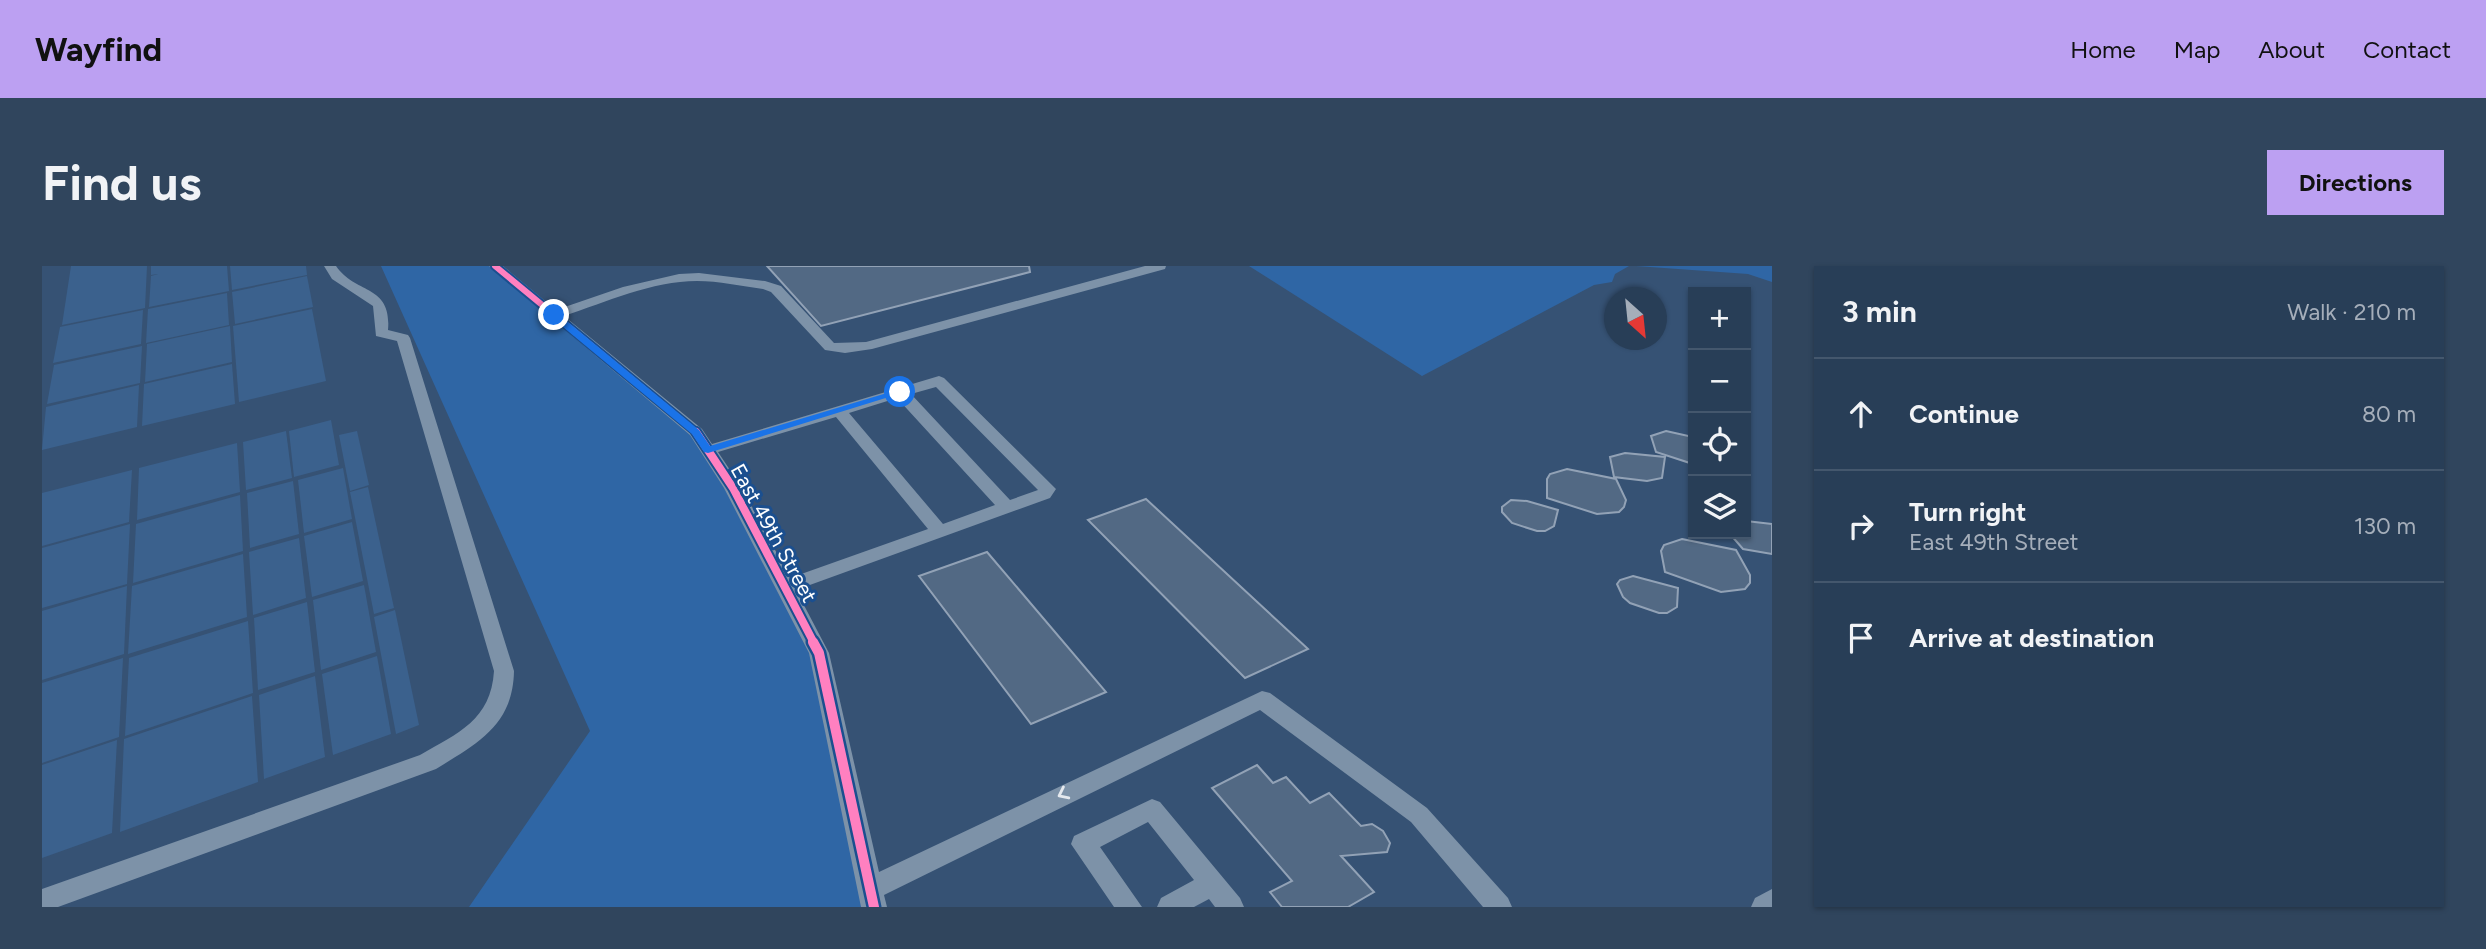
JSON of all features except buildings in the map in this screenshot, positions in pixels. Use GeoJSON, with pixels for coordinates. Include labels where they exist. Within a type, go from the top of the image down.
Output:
{"type":"FeatureCollection","features":[{"type":"Feature","properties":{"kind":"street"},"geometry":{"type":"LineString","coordinates":[[42,901],[428,762],[484,727],[506,690],[504,671],[403,338],[381,333],[384,322],[378,301],[373,295],[337,277],[330,266]]}},
{"type":"Feature","properties":{"kind":"street"},"geometry":{"type":"LineString","coordinates":[[499,269],[521,266]]}},
{"type":"Feature","properties":{"kind":"street"},"geometry":{"type":"LineString","coordinates":[[554,315],[658,283],[699,277],[776,289],[830,347],[845,349],[867,346],[1160,266]]}},
{"type":"Feature","properties":{"kind":"street","name":"East 49th Street"},"geometry":{"type":"LineString","coordinates":[[499,269],[696,432],[733,488],[819,653],[872,898]]}},
{"type":"Feature","properties":{"kind":"street"},"geometry":{"type":"LineString","coordinates":[[708,450],[941,382],[1047,489],[1044,494],[785,587]]}},
{"type":"Feature","properties":{"kind":"street"},"geometry":{"type":"LineString","coordinates":[[900,392],[1006,507]]}},
{"type":"Feature","properties":{"kind":"street"},"geometry":{"type":"LineString","coordinates":[[872,898],[1124,764],[1262,699],[1419,815],[1499,907]]}},
{"type":"Feature","properties":{"kind":"street"},"geometry":{"type":"LineString","coordinates":[[1129,907],[1083,844],[1152,809],[1231,907]]}},
{"type":"Feature","properties":{"kind":"street"},"geometry":{"type":"LineString","coordinates":[[1170,907],[1212,884]]}},
{"type":"Feature","properties":{"kind":"street"},"geometry":{"type":"LineString","coordinates":[[1763,907],[1772,901]]}},
{"type":"Feature","properties":{"kind":"lane"},"geometry":{"type":"LineString","coordinates":[[839,411],[939,531]]}},
{"type":"Feature","properties":{"kind":"shaded area"},"geometry":{"type":"Polygon","coordinates":[[[71,266],[147,266],[145,308],[62,325],[71,266]]]}},
{"type":"Feature","properties":{"kind":"shaded area"},"geometry":{"type":"Polygon","coordinates":[[[151,266],[227,266],[229,291],[149,307],[151,276],[158,274],[151,275],[151,266]]]}},
{"type":"Feature","properties":{"kind":"shaded area"},"geometry":{"type":"Polygon","coordinates":[[[230,266],[306,266],[307,275],[232,290],[230,266]]]}},
{"type":"Feature","properties":{"kind":"shaded area"},"geometry":{"type":"Polygon","coordinates":[[[381,266],[495,266],[696,432],[819,653],[874,907],[469,907],[590,731],[381,266]]]}},
{"type":"Feature","properties":{"kind":"shaded area"},"geometry":{"type":"Polygon","coordinates":[[[1249,266],[1629,266],[1615,274],[1612,282],[1594,285],[1422,376],[1249,266]]]}},
{"type":"Feature","properties":{"kind":"shaded area"},"geometry":{"type":"Polygon","coordinates":[[[1636,266],[1772,266],[1772,282],[1748,274],[1636,266]]]}},
{"type":"Feature","properties":{"kind":"shaded area"},"geometry":{"type":"Polygon","coordinates":[[[307,276],[313,307],[235,324],[232,292],[307,276]]]}},
{"type":"Feature","properties":{"kind":"shaded area"},"geometry":{"type":"Polygon","coordinates":[[[227,293],[229,325],[146,343],[148,309],[227,293]]]}},
{"type":"Feature","properties":{"kind":"shaded area"},"geometry":{"type":"Polygon","coordinates":[[[312,309],[326,381],[239,402],[233,326],[312,309]]]}},
{"type":"Feature","properties":{"kind":"shaded area"},"geometry":{"type":"Polygon","coordinates":[[[143,310],[141,344],[53,363],[60,327],[143,310]]]}},
{"type":"Feature","properties":{"kind":"shaded area"},"geometry":{"type":"Polygon","coordinates":[[[230,326],[232,362],[145,382],[147,344],[230,326]]]}},
{"type":"Feature","properties":{"kind":"shaded area"},"geometry":{"type":"Polygon","coordinates":[[[142,346],[140,383],[47,404],[54,365],[142,346]]]}},
{"type":"Feature","properties":{"kind":"shaded area"},"geometry":{"type":"Polygon","coordinates":[[[232,364],[235,404],[142,426],[144,384],[232,364]]]}},
{"type":"Feature","properties":{"kind":"shaded area"},"geometry":{"type":"Polygon","coordinates":[[[139,385],[137,427],[42,450],[46,407],[139,385]]]}},
{"type":"Feature","properties":{"kind":"shaded area"},"geometry":{"type":"Polygon","coordinates":[[[331,420],[339,465],[294,477],[289,431],[331,420]]]}},
{"type":"Feature","properties":{"kind":"shaded area"},"geometry":{"type":"Polygon","coordinates":[[[286,431],[292,478],[246,490],[243,442],[286,431]]]}},
{"type":"Feature","properties":{"kind":"shaded area"},"geometry":{"type":"Polygon","coordinates":[[[357,431],[369,485],[350,491],[339,435],[357,431]]]}},
{"type":"Feature","properties":{"kind":"shaded area"},"geometry":{"type":"Polygon","coordinates":[[[237,443],[240,492],[137,520],[139,468],[237,443]]]}},
{"type":"Feature","properties":{"kind":"shaded area"},"geometry":{"type":"Polygon","coordinates":[[[343,468],[352,519],[304,533],[298,480],[343,468]]]}},
{"type":"Feature","properties":{"kind":"shaded area"},"geometry":{"type":"Polygon","coordinates":[[[132,470],[129,522],[42,546],[42,493],[132,470]]]}},
{"type":"Feature","properties":{"kind":"shaded area"},"geometry":{"type":"Polygon","coordinates":[[[293,481],[299,534],[250,548],[247,493],[293,481]]]}},
{"type":"Feature","properties":{"kind":"shaded area"},"geometry":{"type":"Polygon","coordinates":[[[368,487],[394,608],[374,614],[350,492],[368,487]]]}},
{"type":"Feature","properties":{"kind":"shaded area"},"geometry":{"type":"Polygon","coordinates":[[[240,495],[243,551],[133,583],[136,524],[240,495]]]}},
{"type":"Feature","properties":{"kind":"shaded area"},"geometry":{"type":"Polygon","coordinates":[[[352,522],[363,581],[312,597],[304,536],[352,522]]]}},
{"type":"Feature","properties":{"kind":"shaded area"},"geometry":{"type":"Polygon","coordinates":[[[130,524],[127,584],[42,608],[42,548],[130,524]]]}},
{"type":"Feature","properties":{"kind":"shaded area"},"geometry":{"type":"Polygon","coordinates":[[[299,538],[306,598],[253,615],[249,552],[299,538]]]}},
{"type":"Feature","properties":{"kind":"shaded area"},"geometry":{"type":"Polygon","coordinates":[[[243,554],[247,617],[128,654],[132,586],[243,554]]]}},
{"type":"Feature","properties":{"kind":"shaded area"},"geometry":{"type":"Polygon","coordinates":[[[364,585],[376,652],[321,670],[313,600],[364,585]]]}},
{"type":"Feature","properties":{"kind":"shaded area"},"geometry":{"type":"Polygon","coordinates":[[[127,586],[124,654],[42,680],[42,611],[127,586]]]}},
{"type":"Feature","properties":{"kind":"shaded area"},"geometry":{"type":"Polygon","coordinates":[[[307,602],[315,672],[258,690],[254,618],[307,602]]]}},
{"type":"Feature","properties":{"kind":"shaded area"},"geometry":{"type":"Polygon","coordinates":[[[395,610],[419,725],[396,734],[374,617],[395,610]]]}},
{"type":"Feature","properties":{"kind":"shaded area"},"geometry":{"type":"Polygon","coordinates":[[[248,621],[253,693],[125,736],[129,658],[248,621]]]}},
{"type":"Feature","properties":{"kind":"shaded area"},"geometry":{"type":"Polygon","coordinates":[[[377,656],[391,734],[333,755],[322,674],[377,656]]]}},
{"type":"Feature","properties":{"kind":"shaded area"},"geometry":{"type":"Polygon","coordinates":[[[123,658],[119,737],[42,763],[42,683],[123,658]]]}},
{"type":"Feature","properties":{"kind":"shaded area"},"geometry":{"type":"Polygon","coordinates":[[[315,676],[325,757],[264,779],[259,695],[315,676]]]}},
{"type":"Feature","properties":{"kind":"shaded area"},"geometry":{"type":"Polygon","coordinates":[[[252,696],[258,782],[120,832],[124,739],[252,696]]]}},
{"type":"Feature","properties":{"kind":"shaded area"},"geometry":{"type":"Polygon","coordinates":[[[117,740],[112,833],[42,858],[42,765],[117,740]]]}},
{"type":"Feature","properties":{"kind":"cycle path"},"geometry":{"type":"LineString","coordinates":[[495,266],[696,432],[733,488],[819,653],[874,907]]}},
{"type":"Feature","properties":{"kind":"route"},"geometry":{"type":"LineString","coordinates":[[554,315],[696,432],[708,450],[900,392]]}}]}
